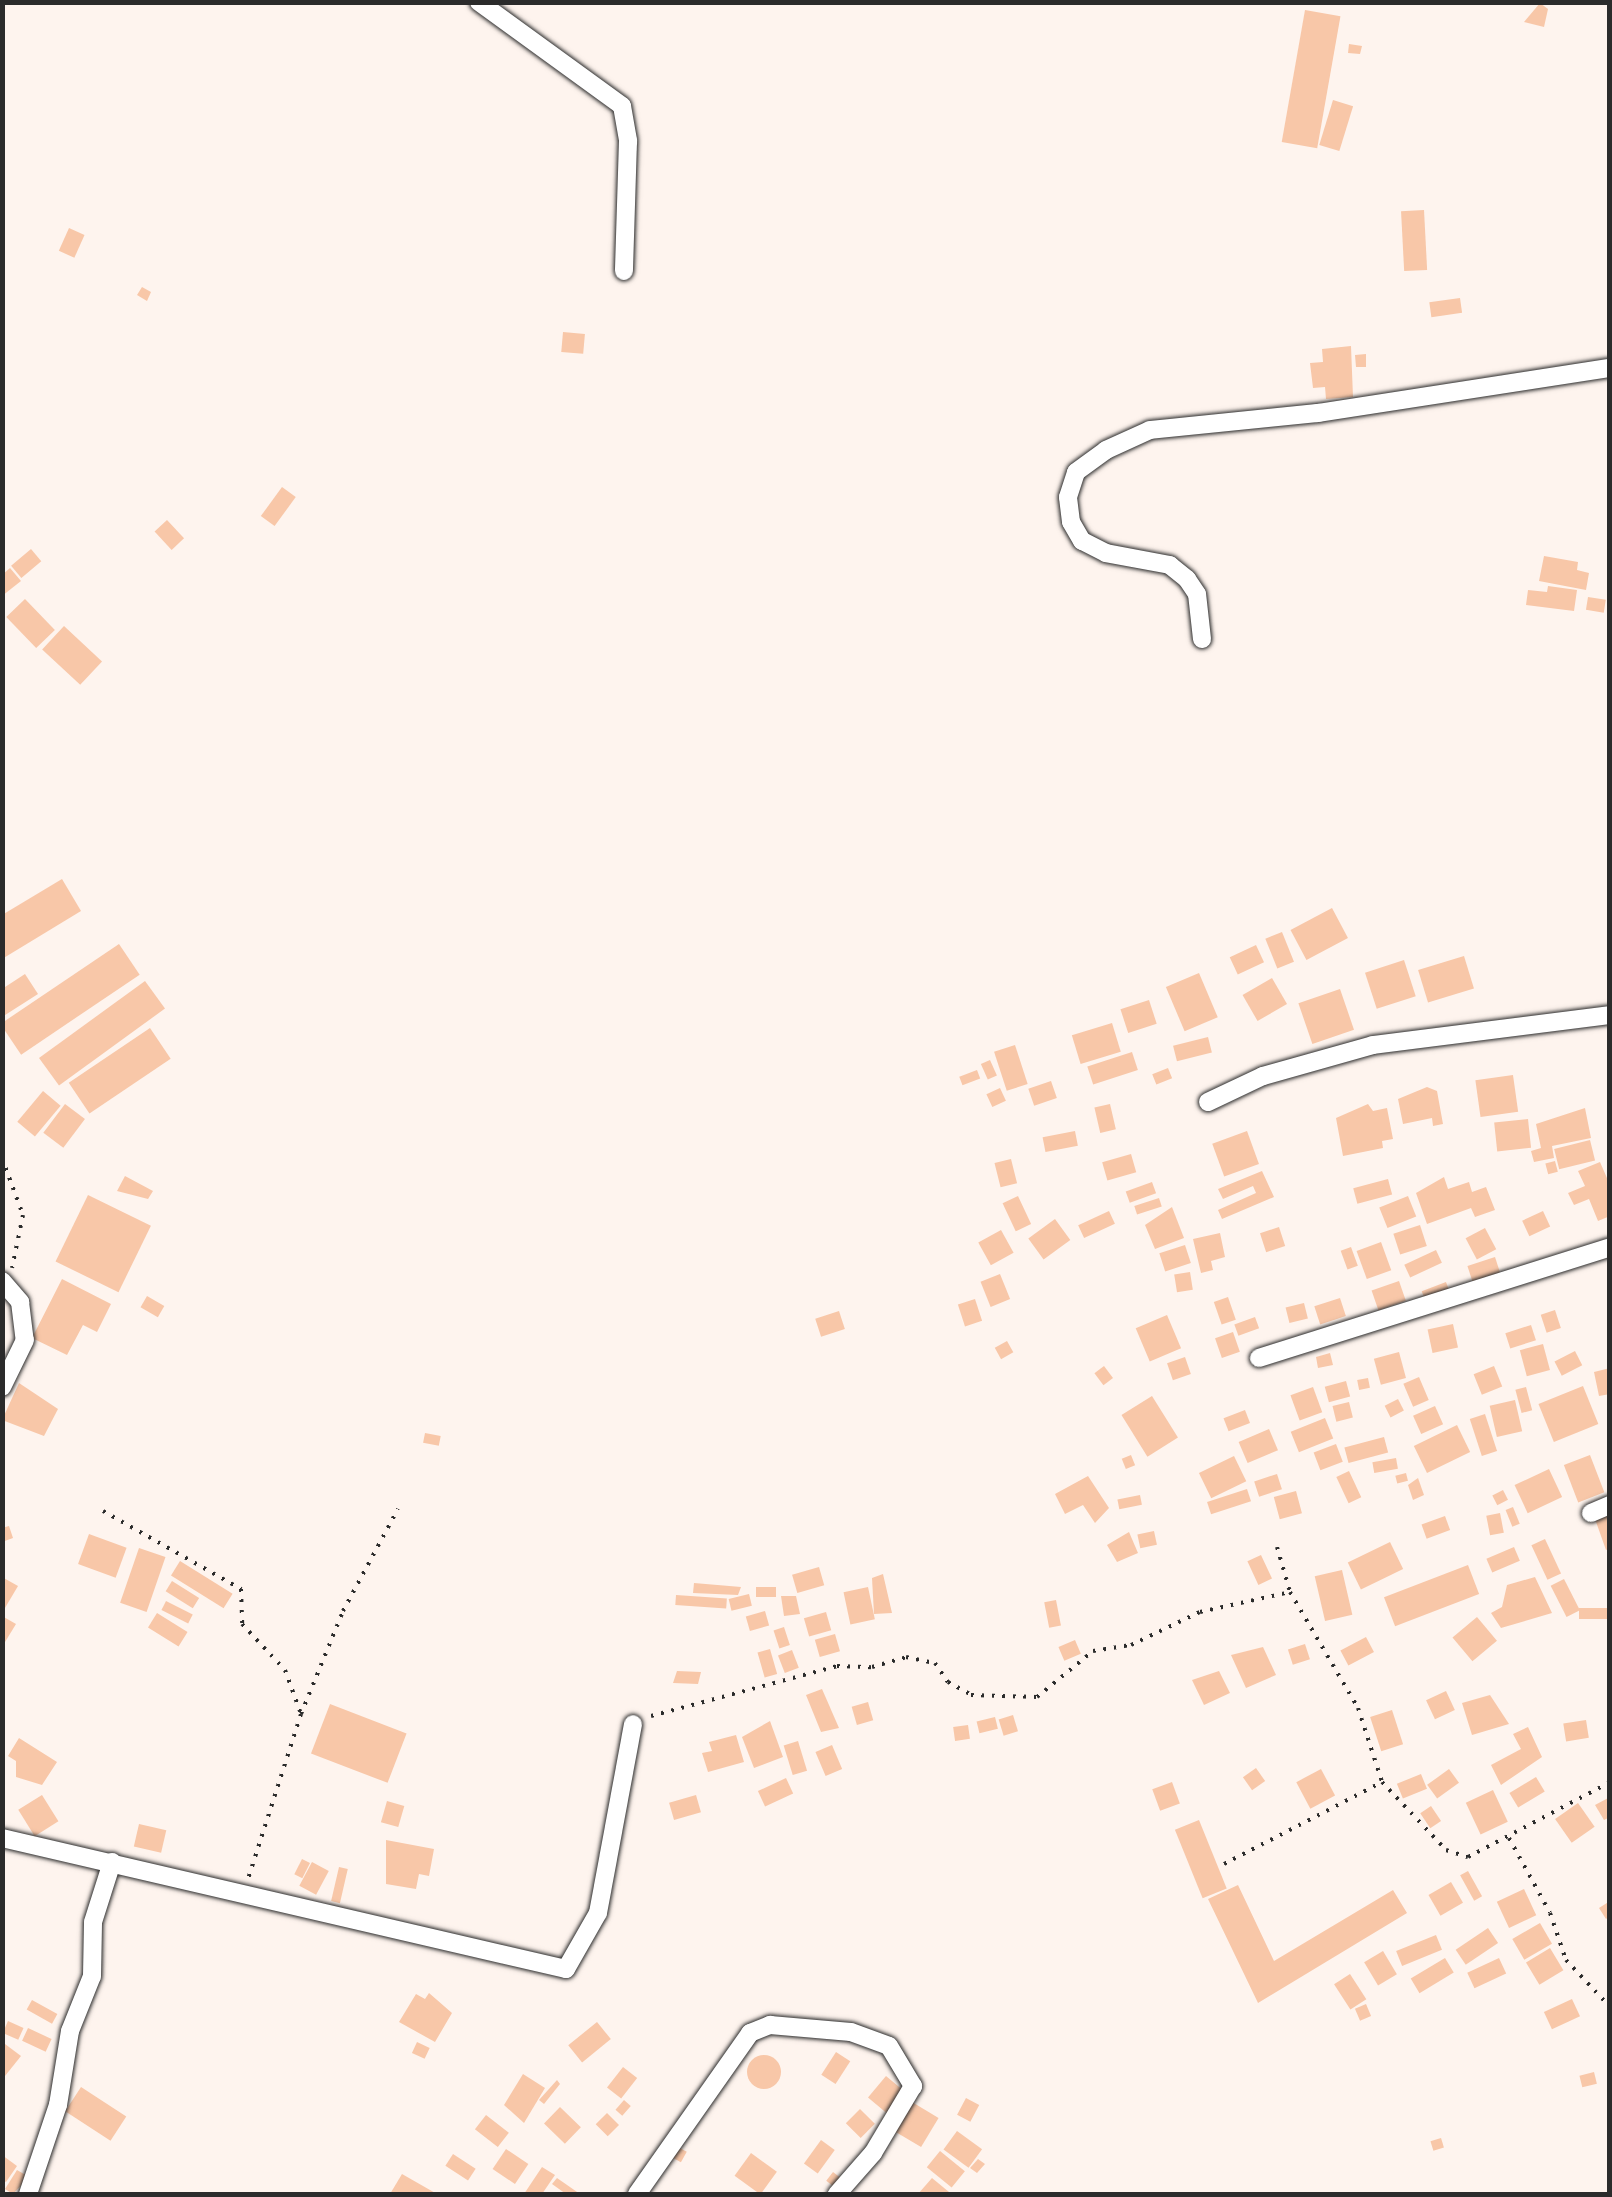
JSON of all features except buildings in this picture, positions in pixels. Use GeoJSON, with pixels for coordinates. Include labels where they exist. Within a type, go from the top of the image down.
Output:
{"type":"FeatureCollection","features":[{"type":"Feature","properties":{"kind":"street"},"geometry":{"type":"LineString","coordinates":[[479,2],[622,106],[628,141],[624,270]]}},
{"type":"Feature","properties":{"kind":"street"},"geometry":{"type":"LineString","coordinates":[[1202,639],[1196,594],[1187,579],[1170,566],[1106,553],[1082,541],[1071,522],[1068,497],[1076,472],[1106,450],[1150,430],[1318,414],[1610,368]]}},
{"type":"Feature","properties":{"kind":"street"},"geometry":{"type":"LineString","coordinates":[[1208,1102],[1263,1076],[1373,1045],[1610,1015]]}},
{"type":"Feature","properties":{"kind":"street"},"geometry":{"type":"LineString","coordinates":[[1259,1358],[1610,1247]]}},
{"type":"Feature","properties":{"kind":"street"},"geometry":{"type":"LineString","coordinates":[[2,1280],[20,1302],[25,1340],[2,1388]]}},
{"type":"Feature","properties":{"kind":"street"},"geometry":{"type":"LineString","coordinates":[[1591,1513],[1610,1505]]}},
{"type":"Feature","properties":{"kind":"street"},"geometry":{"type":"LineString","coordinates":[[2,1838],[570,1968],[598,1913],[633,1724]]}},
{"type":"Feature","properties":{"kind":"street"},"geometry":{"type":"LineString","coordinates":[[28,2194],[58,2105],[70,2031],[92,1976],[93,1922],[112,1862]]}},
{"type":"Feature","properties":{"kind":"street"},"geometry":{"type":"LineString","coordinates":[[637,2194],[750,2032],[770,2025],[851,2032],[889,2046],[912,2086],[874,2153],[838,2194]]}},
{"type":"Feature","properties":{"kind":"path"},"geometry":{"type":"LineString","coordinates":[[2,1158],[23,1215],[12,1268],[2,1267]]}},
{"type":"Feature","properties":{"kind":"path"},"geometry":{"type":"LineString","coordinates":[[244,1893],[301,1714],[343,1611],[398,1508]]}},
{"type":"Feature","properties":{"kind":"path"},"geometry":{"type":"LineString","coordinates":[[103,1511],[241,1588],[242,1624],[285,1670],[301,1714]]}},
{"type":"Feature","properties":{"kind":"path"},"geometry":{"type":"LineString","coordinates":[[1277,1547],[1290,1592],[1346,1684],[1382,1782],[1457,1855],[1480,1854],[1610,1782]]}},
{"type":"Feature","properties":{"kind":"path"},"geometry":{"type":"LineString","coordinates":[[633,1724],[837,1666],[872,1667],[906,1657],[935,1663],[948,1682],[971,1695],[1037,1697],[1093,1651],[1131,1645],[1200,1612],[1290,1592]]}},
{"type":"Feature","properties":{"kind":"path"},"geometry":{"type":"LineString","coordinates":[[1224,1864],[1382,1782]]}},
{"type":"Feature","properties":{"kind":"path"},"geometry":{"type":"LineString","coordinates":[[1508,1836],[1550,1913],[1566,1960],[1610,2007]]}}]}
